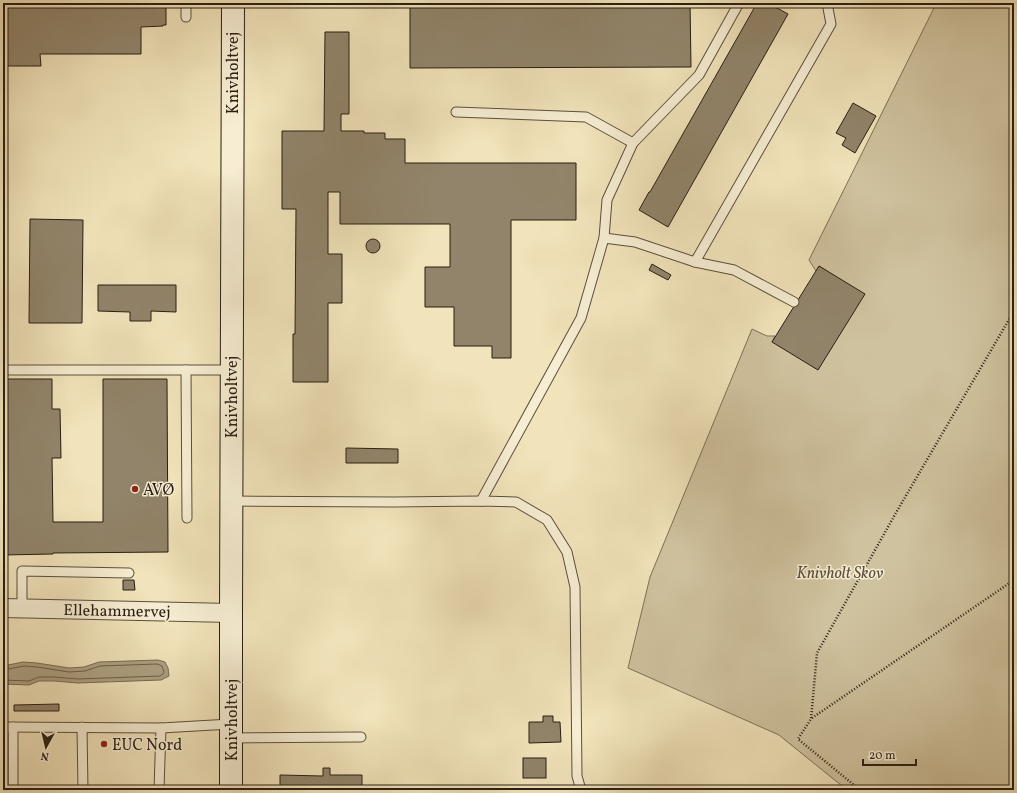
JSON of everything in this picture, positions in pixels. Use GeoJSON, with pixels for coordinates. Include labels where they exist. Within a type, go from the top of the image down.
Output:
{"type":"FeatureCollection","features":[{"type":"Feature","properties":{"kind":"street","name":"Knivholtvej"},"geometry":{"type":"LineString","coordinates":[[231,790],[233,3]]}},
{"type":"Feature","properties":{"kind":"street","name":"Ellehammervej"},"geometry":{"type":"LineString","coordinates":[[3,608],[231,613]]}},
{"type":"Feature","properties":{"kind":"lane"},"geometry":{"type":"LineString","coordinates":[[186,3],[186,17]]}},
{"type":"Feature","properties":{"kind":"lane"},"geometry":{"type":"LineString","coordinates":[[481,501],[581,318],[604,238],[607,200],[633,143],[699,75],[739,3]]}},
{"type":"Feature","properties":{"kind":"lane"},"geometry":{"type":"LineString","coordinates":[[695,262],[831,24],[827,3]]}},
{"type":"Feature","properties":{"kind":"lane"},"geometry":{"type":"LineString","coordinates":[[456,112],[586,117],[633,143]]}},
{"type":"Feature","properties":{"kind":"lane"},"geometry":{"type":"LineString","coordinates":[[604,238],[635,242],[695,262],[734,270],[794,302]]}},
{"type":"Feature","properties":{"kind":"lane"},"geometry":{"type":"LineString","coordinates":[[3,370],[231,370]]}},
{"type":"Feature","properties":{"kind":"lane"},"geometry":{"type":"LineString","coordinates":[[186,370],[187,518]]}},
{"type":"Feature","properties":{"kind":"lane"},"geometry":{"type":"LineString","coordinates":[[231,501],[516,502],[548,520],[567,552],[575,587],[577,776],[581,790]]}},
{"type":"Feature","properties":{"kind":"lane"},"geometry":{"type":"LineString","coordinates":[[22,608],[22,571],[129,573]]}},
{"type":"Feature","properties":{"kind":"lane"},"geometry":{"type":"LineString","coordinates":[[3,727],[161,728],[361,737]]}},
{"type":"Feature","properties":{"kind":"lane"},"geometry":{"type":"LineString","coordinates":[[13,727],[13,790]]}},
{"type":"Feature","properties":{"kind":"lane"},"geometry":{"type":"LineString","coordinates":[[82,728],[83,790]]}},
{"type":"Feature","properties":{"kind":"lane"},"geometry":{"type":"LineString","coordinates":[[159,790],[161,728]]}},
{"type":"Feature","properties":{"kind":"path"},"geometry":{"type":"LineString","coordinates":[[811,719],[817,653],[897,511],[1014,311]]}},
{"type":"Feature","properties":{"kind":"path"},"geometry":{"type":"LineString","coordinates":[[860,790],[798,739],[811,719],[1014,580]]}},
{"type":"Feature","properties":{"kind":"green space","name":"Knivholt Skov"},"geometry":{"type":"Polygon","coordinates":[[[935,3],[1014,3],[1014,790],[847,790],[779,735],[628,668],[650,577],[752,329],[767,336],[775,336],[772,342],[864,294],[819,266],[816,271],[809,260],[933,10],[935,3]]]}},
{"type":"Feature","properties":{"kind":"water"},"geometry":{"type":"Polygon","coordinates":[[[158,660],[165,662],[168,668],[169,676],[161,680],[78,683],[39,681],[29,685],[3,684],[3,666],[23,662],[69,668],[84,667],[99,662],[158,660]]]}},
{"type":"Feature","properties":{"kind":"building"},"geometry":{"type":"Polygon","coordinates":[[[3,3],[166,3],[166,25],[141,27],[141,54],[40,54],[41,66],[3,66],[3,3]]]}},
{"type":"Feature","properties":{"kind":"building"},"geometry":{"type":"Polygon","coordinates":[[[410,3],[690,3],[691,67],[410,68],[410,3]]]}},
{"type":"Feature","properties":{"kind":"building"},"geometry":{"type":"Polygon","coordinates":[[[757,3],[768,3],[788,14],[668,227],[639,210],[757,3]]]}},
{"type":"Feature","properties":{"kind":"building"},"geometry":{"type":"Polygon","coordinates":[[[325,32],[349,32],[349,114],[341,114],[341,131],[385,133],[385,139],[405,139],[405,163],[576,163],[576,220],[511,220],[511,358],[492,358],[492,346],[454,346],[454,307],[425,307],[425,267],[450,267],[450,224],[340,224],[340,192],[328,192],[328,254],[342,254],[342,303],[328,303],[328,382],[293,382],[296,209],[282,209],[282,131],[324,131],[325,32]]]}},
{"type":"Feature","properties":{"kind":"building"},"geometry":{"type":"Polygon","coordinates":[[[853,103],[876,116],[855,153],[842,145],[846,138],[836,133],[853,103]]]}},
{"type":"Feature","properties":{"kind":"building"},"geometry":{"type":"Polygon","coordinates":[[[30,219],[83,220],[82,323],[29,323],[30,219]]]}},
{"type":"Feature","properties":{"kind":"building"},"geometry":{"type":"Polygon","coordinates":[[[370,239],[376,239],[380,243],[380,249],[376,253],[370,253],[366,249],[366,243],[370,239]]]}},
{"type":"Feature","properties":{"kind":"building"},"geometry":{"type":"Polygon","coordinates":[[[652,264],[671,275],[668,280],[649,270],[652,264]]]}},
{"type":"Feature","properties":{"kind":"building"},"geometry":{"type":"Polygon","coordinates":[[[819,266],[865,294],[818,370],[772,342],[819,266]]]}},
{"type":"Feature","properties":{"kind":"building"},"geometry":{"type":"Polygon","coordinates":[[[98,285],[176,285],[176,312],[151,311],[151,321],[130,321],[130,312],[98,311],[98,285]]]}},
{"type":"Feature","properties":{"kind":"building","name":"AVØ"},"geometry":{"type":"Polygon","coordinates":[[[3,379],[52,379],[52,409],[60,409],[61,458],[52,458],[53,522],[103,522],[103,379],[167,379],[168,552],[3,555],[3,379]]]}},
{"type":"Feature","properties":{"kind":"building"},"geometry":{"type":"Polygon","coordinates":[[[346,448],[398,449],[398,463],[346,463],[346,448]]]}},
{"type":"Feature","properties":{"kind":"building"},"geometry":{"type":"Polygon","coordinates":[[[123,580],[134,580],[135,590],[123,590],[123,580]]]}},
{"type":"Feature","properties":{"kind":"building"},"geometry":{"type":"Polygon","coordinates":[[[59,704],[59,711],[14,711],[14,705],[59,704]]]}},
{"type":"Feature","properties":{"kind":"building"},"geometry":{"type":"Polygon","coordinates":[[[543,716],[553,716],[553,722],[560,722],[561,742],[529,743],[529,722],[543,722],[543,716]]]}},
{"type":"Feature","properties":{"kind":"building"},"geometry":{"type":"Polygon","coordinates":[[[523,758],[546,758],[546,778],[523,778],[523,758]]]}},
{"type":"Feature","properties":{"kind":"building"},"geometry":{"type":"Polygon","coordinates":[[[323,768],[330,768],[330,775],[362,775],[362,790],[280,790],[280,775],[323,776],[323,768]]]}},
{"type":"Feature","properties":{"kind":"place","name":"AVØ"},"geometry":{"type":"Point","coordinates":[135,489]}},
{"type":"Feature","properties":{"kind":"place","name":"EUC Nord"},"geometry":{"type":"Point","coordinates":[104,744]}}]}
